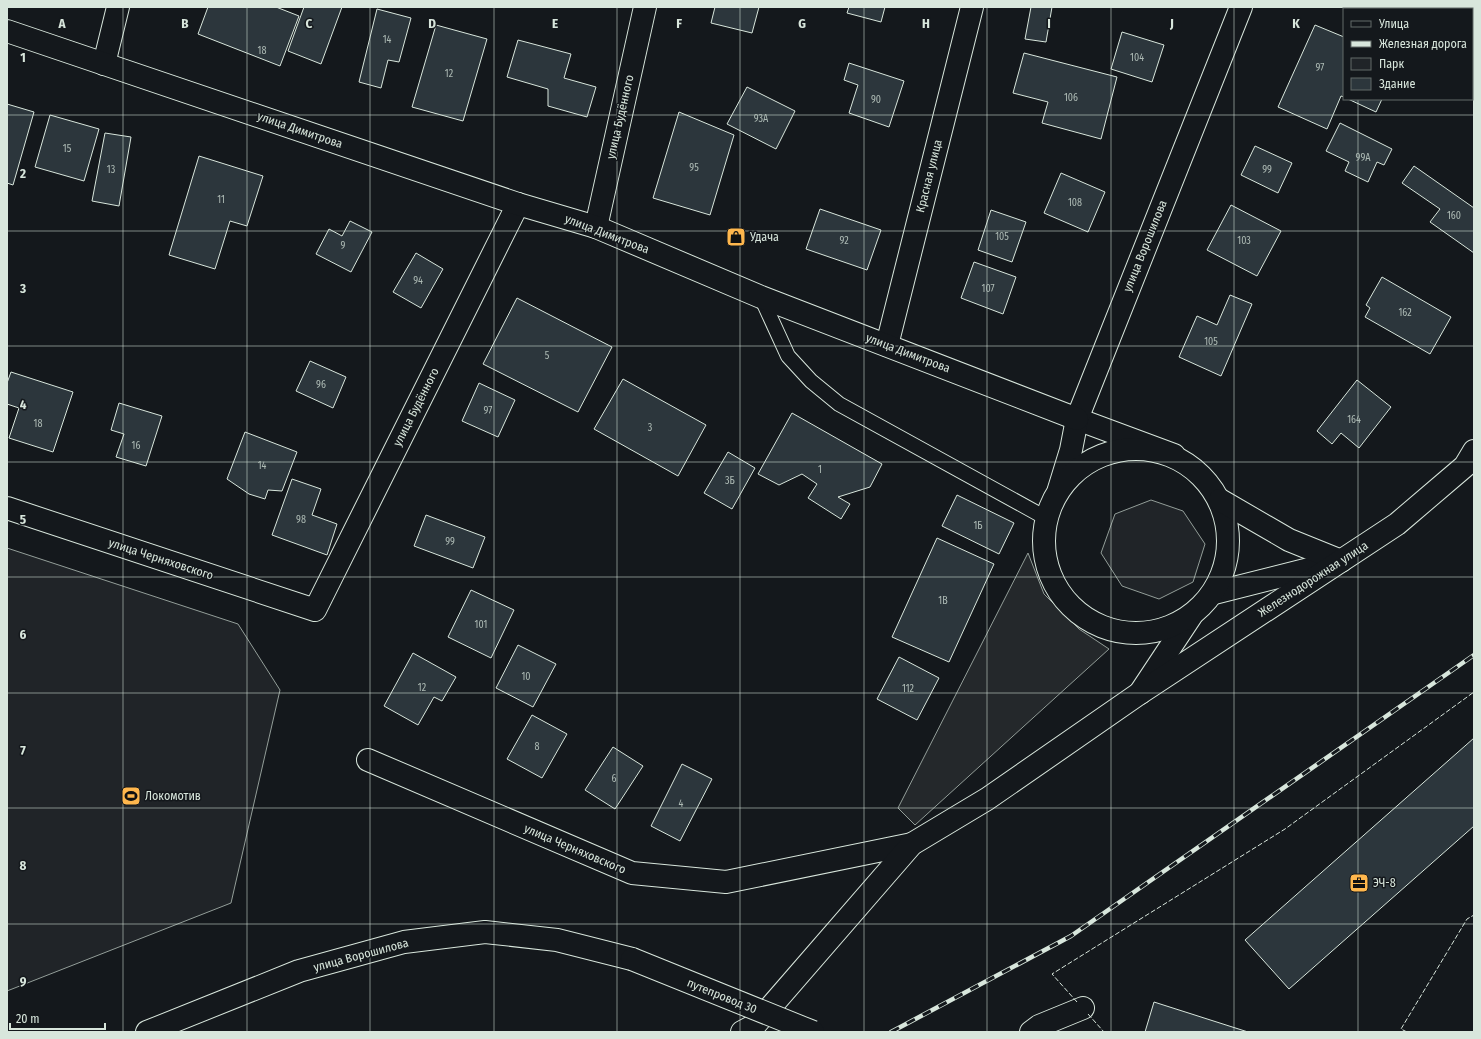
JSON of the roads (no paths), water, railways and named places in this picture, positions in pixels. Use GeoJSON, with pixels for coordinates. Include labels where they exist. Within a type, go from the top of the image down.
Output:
{"type":"FeatureCollection","features":[{"type":"Feature","properties":{"kind":"main road"},"geometry":{"type":"LineString","coordinates":[[104,64],[118,7]]}},
{"type":"Feature","properties":{"kind":"main road","name":"улица Будённого"},"geometry":{"type":"LineString","coordinates":[[596,227],[645,7]]}},
{"type":"Feature","properties":{"kind":"main road","name":"Красная улица"},"geometry":{"type":"LineString","coordinates":[[887,345],[972,7]]}},
{"type":"Feature","properties":{"kind":"main road","name":"улица Ворошилова"},"geometry":{"type":"LineString","coordinates":[[1059,489],[1071,450],[1077,420],[1241,7]]}},
{"type":"Feature","properties":{"kind":"main road","name":"улица Димитрова"},"geometry":{"type":"LineString","coordinates":[[7,31],[518,204],[596,227],[761,297],[1077,420],[1174,455]]}},
{"type":"Feature","properties":{"kind":"main road","name":"улица Будённого"},"geometry":{"type":"LineString","coordinates":[[315,610],[518,204]]}},
{"type":"Feature","properties":{"kind":"main road"},"geometry":{"type":"LineString","coordinates":[[1140,693],[1191,616],[1214,593],[1227,563],[1229,531],[1220,500],[1202,474],[1174,455],[1143,448],[1111,451],[1082,465],[1059,489],[1046,518],[1043,550],[1052,582],[1072,608],[1098,626],[1130,634],[1162,630],[1191,616]]}},
{"type":"Feature","properties":{"kind":"main road","name":"Железнодорожная улица"},"geometry":{"type":"LineString","coordinates":[[912,844],[987,800],[1140,693],[1397,524],[1465,466],[1474,451]]}},
{"type":"Feature","properties":{"kind":"main road"},"geometry":{"type":"LineString","coordinates":[[1220,500],[1288,540],[1341,561]]}},
{"type":"Feature","properties":{"kind":"main road","name":"улица Черняховского"},"geometry":{"type":"LineString","coordinates":[[7,508],[315,610]]}},
{"type":"Feature","properties":{"kind":"main road"},"geometry":{"type":"LineString","coordinates":[[1214,593],[1341,561]]}},
{"type":"Feature","properties":{"kind":"main road","name":"улица Черняховского"},"geometry":{"type":"LineString","coordinates":[[368,760],[632,873],[726,882],[912,844]]}},
{"type":"Feature","properties":{"kind":"main road"},"geometry":{"type":"LineString","coordinates":[[742,1032],[755,1025],[912,844]]}},
{"type":"Feature","properties":{"kind":"main road","name":"улица Ворошилова"},"geometry":{"type":"LineString","coordinates":[[147,1032],[299,971],[404,942],[485,932],[558,940],[632,959]]}},
{"type":"Feature","properties":{"kind":"main road","name":"путепровод 30"},"geometry":{"type":"LineString","coordinates":[[632,959],[813,1032]]}},
{"type":"Feature","properties":{"kind":"main road"},"geometry":{"type":"LineString","coordinates":[[1031,1032],[1039,1026],[1083,1008]]}},
{"type":"Feature","properties":{"kind":"lane"},"geometry":{"type":"LineString","coordinates":[[761,297],[788,356],[811,380],[839,404],[1046,518]]}},
{"type":"Feature","properties":{"kind":"railway"},"geometry":{"type":"LineString","coordinates":[[891,1032],[1071,936],[1474,655]]}},
{"type":"Feature","properties":{"kind":"place","name":"Удача"},"geometry":{"type":"Point","coordinates":[736,237]}},
{"type":"Feature","properties":{"kind":"place","name":"Локомотив"},"geometry":{"type":"Point","coordinates":[131,796]}},
{"type":"Feature","properties":{"kind":"place","name":"ЭЧ-8"},"geometry":{"type":"Point","coordinates":[1359,883]}}]}
